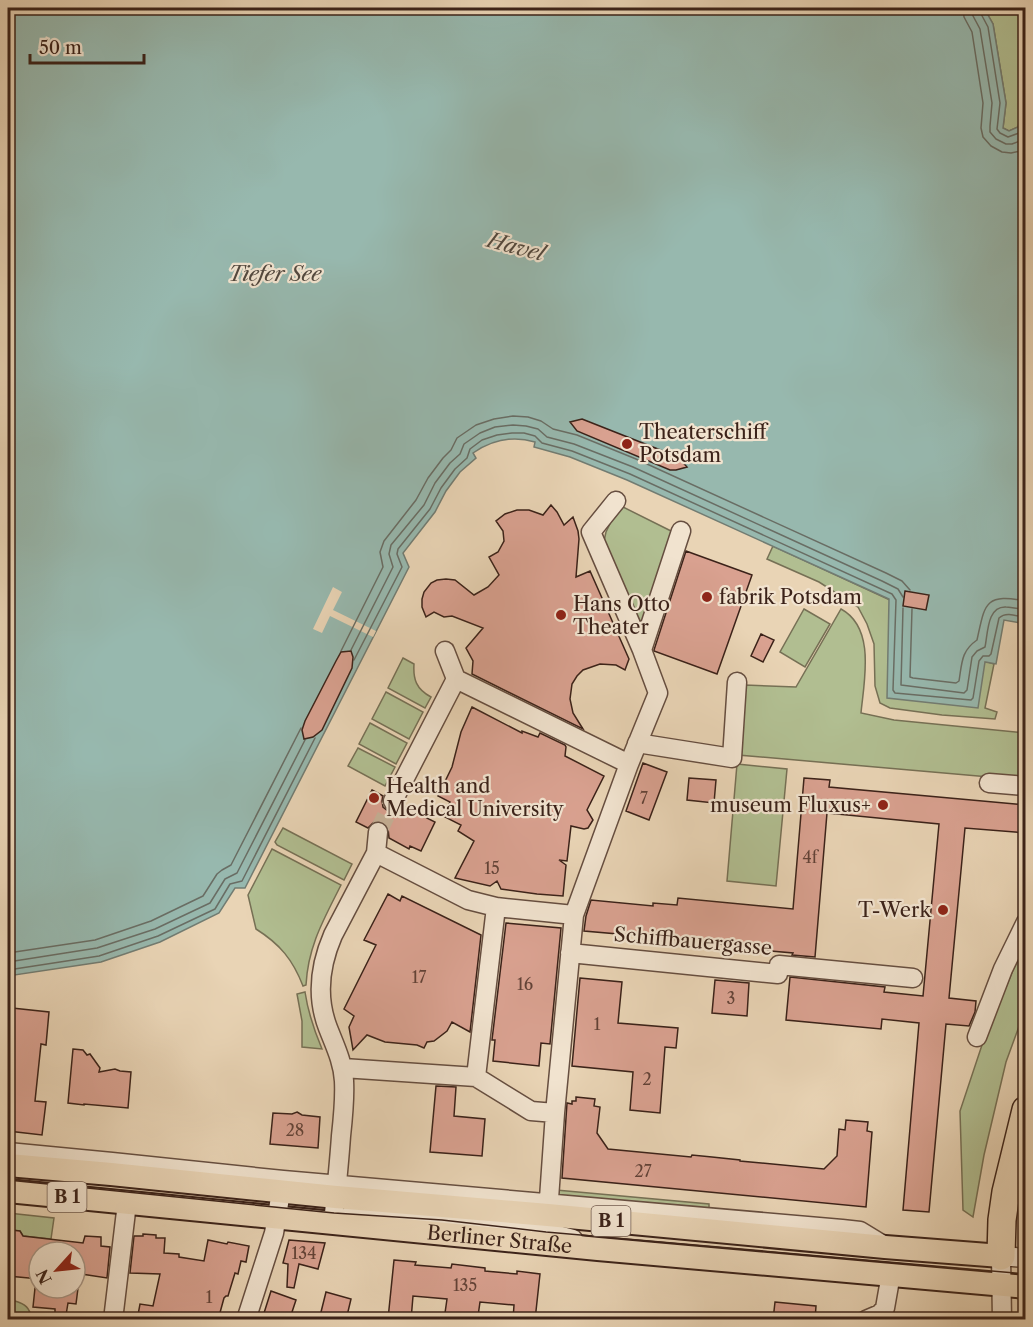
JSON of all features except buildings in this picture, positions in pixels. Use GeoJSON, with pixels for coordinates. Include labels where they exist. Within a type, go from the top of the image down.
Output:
{"type":"FeatureCollection","features":[{"type":"Feature","properties":{"kind":"highway"},"geometry":{"type":"LineString","coordinates":[[1013,1257],[1002,1220],[1006,1192],[1026,1110]]}},
{"type":"Feature","properties":{"kind":"main road","name":"Berliner Straße"},"geometry":{"type":"LineString","coordinates":[[8,1165],[56,1163],[112,1168],[278,1191],[335,1204],[619,1251],[1026,1287]]}},
{"type":"Feature","properties":{"kind":"main road","name":"Berliner Straße"},"geometry":{"type":"LineString","coordinates":[[8,1191],[277,1218],[335,1204],[548,1209],[885,1247],[1013,1257]]}},
{"type":"Feature","properties":{"kind":"street"},"geometry":{"type":"LineString","coordinates":[[548,1209],[574,915],[629,764],[658,693],[591,532],[616,501]]}},
{"type":"Feature","properties":{"kind":"street"},"geometry":{"type":"LineString","coordinates":[[642,650],[681,531]]}},
{"type":"Feature","properties":{"kind":"street"},"geometry":{"type":"LineString","coordinates":[[445,651],[456,679],[629,764]]}},
{"type":"Feature","properties":{"kind":"street"},"geometry":{"type":"LineString","coordinates":[[393,801],[456,679]]}},
{"type":"Feature","properties":{"kind":"street"},"geometry":{"type":"LineString","coordinates":[[637,743],[732,759],[737,682]]}},
{"type":"Feature","properties":{"kind":"street"},"geometry":{"type":"LineString","coordinates":[[989,783],[1026,786]]}},
{"type":"Feature","properties":{"kind":"street"},"geometry":{"type":"LineString","coordinates":[[112,1168],[252,1177],[335,1204],[345,1083],[343,1068],[323,1012],[321,973],[333,935],[376,853],[378,832]]}},
{"type":"Feature","properties":{"kind":"street"},"geometry":{"type":"LineString","coordinates":[[376,853],[468,900],[496,907],[574,915]]}},
{"type":"Feature","properties":{"kind":"street"},"geometry":{"type":"LineString","coordinates":[[476,1077],[496,907]]}},
{"type":"Feature","properties":{"kind":"street"},"geometry":{"type":"LineString","coordinates":[[978,1037],[1003,969],[1026,922]]}},
{"type":"Feature","properties":{"kind":"street","name":"Schiffbauergasse"},"geometry":{"type":"LineString","coordinates":[[570,953],[778,974],[779,965],[913,978]]}},
{"type":"Feature","properties":{"kind":"street"},"geometry":{"type":"LineString","coordinates":[[343,1068],[476,1077],[531,1111],[555,1113]]}},
{"type":"Feature","properties":{"kind":"street"},"geometry":{"type":"LineString","coordinates":[[8,1152],[56,1163],[74,1182],[240,1197],[278,1191],[274,1233],[246,1320]]}},
{"type":"Feature","properties":{"kind":"street"},"geometry":{"type":"LineString","coordinates":[[113,1320],[127,1203]]}},
{"type":"Feature","properties":{"kind":"street"},"geometry":{"type":"LineString","coordinates":[[1002,1320],[1002,1285],[1013,1257]]}},
{"type":"Feature","properties":{"kind":"street"},"geometry":{"type":"LineString","coordinates":[[866,1320],[880,1314],[885,1308],[891,1274]]}},
{"type":"Feature","properties":{"kind":"green space"},"geometry":{"type":"Polygon","coordinates":[[[984,8],[1025,8],[1025,63],[1021,89],[1025,95],[1025,106],[1018,127],[1009,131],[1003,128],[1006,103],[993,24],[984,8]]]}},
{"type":"Feature","properties":{"kind":"green space"},"geometry":{"type":"Polygon","coordinates":[[[619,505],[673,532],[639,632],[604,541],[619,505]]]}},
{"type":"Feature","properties":{"kind":"green space"},"geometry":{"type":"Polygon","coordinates":[[[773,546],[890,600],[985,661],[994,664],[985,708],[997,712],[995,719],[890,708],[880,703],[875,686],[874,644],[858,607],[819,582],[767,559],[773,546]]]}},
{"type":"Feature","properties":{"kind":"green space"},"geometry":{"type":"Polygon","coordinates":[[[804,609],[830,624],[805,667],[780,652],[804,609]]]}},
{"type":"Feature","properties":{"kind":"green space"},"geometry":{"type":"Polygon","coordinates":[[[841,609],[852,618],[864,642],[865,671],[861,713],[894,720],[1025,733],[1025,780],[738,755],[745,685],[796,687],[841,609]]]}},
{"type":"Feature","properties":{"kind":"green space"},"geometry":{"type":"Polygon","coordinates":[[[403,658],[414,664],[416,683],[431,697],[425,708],[388,688],[403,658]]]}},
{"type":"Feature","properties":{"kind":"green space"},"geometry":{"type":"Polygon","coordinates":[[[386,692],[423,712],[409,739],[372,719],[386,692]]]}},
{"type":"Feature","properties":{"kind":"green space"},"geometry":{"type":"Polygon","coordinates":[[[370,723],[407,743],[396,764],[359,744],[370,723]]]}},
{"type":"Feature","properties":{"kind":"green space"},"geometry":{"type":"Polygon","coordinates":[[[358,748],[395,767],[385,786],[348,766],[358,748]]]}},
{"type":"Feature","properties":{"kind":"green space"},"geometry":{"type":"Polygon","coordinates":[[[737,764],[787,769],[776,886],[727,881],[737,764]]]}},
{"type":"Feature","properties":{"kind":"green space"},"geometry":{"type":"Polygon","coordinates":[[[283,828],[352,864],[344,880],[277,845],[275,842],[283,828]]]}},
{"type":"Feature","properties":{"kind":"green space"},"geometry":{"type":"Polygon","coordinates":[[[272,849],[341,885],[313,945],[306,985],[303,986],[285,953],[256,929],[248,895],[272,849]]]}},
{"type":"Feature","properties":{"kind":"green space"},"geometry":{"type":"Polygon","coordinates":[[[1025,941],[1025,1010],[1006,1062],[984,1155],[973,1217],[963,1210],[960,1111],[982,1045],[1025,941]]]}},
{"type":"Feature","properties":{"kind":"green space"},"geometry":{"type":"Polygon","coordinates":[[[305,992],[322,1049],[302,1047],[302,1021],[297,994],[305,992]]]}},
{"type":"Feature","properties":{"kind":"green space"},"geometry":{"type":"Polygon","coordinates":[[[556,1190],[709,1204],[709,1211],[555,1199],[556,1190]]]}},
{"type":"Feature","properties":{"kind":"green space"},"geometry":{"type":"Polygon","coordinates":[[[8,1213],[54,1218],[51,1239],[23,1236],[20,1231],[11,1230],[8,1234],[8,1213]]]}},
{"type":"Feature","properties":{"kind":"green space"},"geometry":{"type":"Polygon","coordinates":[[[15,1301],[26,1307],[32,1318],[8,1319],[8,1302],[15,1301]]]}},
{"type":"Feature","properties":{"kind":"water","name":"Tiefer See"},"geometry":{"type":"Polygon","coordinates":[[[8,8],[984,8],[993,24],[1006,103],[1003,128],[1009,131],[1018,127],[1025,128],[1026,624],[1004,620],[996,664],[985,662],[978,708],[887,698],[889,599],[627,480],[570,457],[534,447],[535,442],[510,439],[495,442],[473,453],[476,458],[460,472],[446,491],[435,512],[403,553],[409,567],[245,888],[235,888],[219,913],[160,942],[101,962],[8,976],[8,8]]]}},
{"type":"Feature","properties":{"kind":"pier"},"geometry":{"type":"Polygon","coordinates":[[[333,587],[342,592],[333,610],[376,631],[373,637],[330,616],[322,633],[313,629],[333,587]]]}},
{"type":"Feature","properties":{"kind":"tunnel"},"geometry":{"type":"LineString","coordinates":[[378,832],[393,801]]}},
{"type":"Feature","properties":{"kind":"tram line"},"geometry":{"type":"LineString","coordinates":[[8,1180],[334,1213],[442,1220],[546,1232],[1026,1274]]}},
{"type":"Feature","properties":{"kind":"place","name":"Theaterschiff Potsdam"},"geometry":{"type":"Point","coordinates":[627,444]}},
{"type":"Feature","properties":{"kind":"place","name":"fabrik Potsdam"},"geometry":{"type":"Point","coordinates":[707,597]}},
{"type":"Feature","properties":{"kind":"place","name":"Hans Otto Theater"},"geometry":{"type":"Point","coordinates":[561,615]}},
{"type":"Feature","properties":{"kind":"place","name":"Health and Medical University"},"geometry":{"type":"Point","coordinates":[374,798]}},
{"type":"Feature","properties":{"kind":"place","name":"museum Fluxus+"},"geometry":{"type":"Point","coordinates":[883,805]}},
{"type":"Feature","properties":{"kind":"place","name":"T-Werk"},"geometry":{"type":"Point","coordinates":[943,910]}},
{"type":"Feature","properties":{"kind":"water label","name":"Havel"},"geometry":{"type":"Point","coordinates":[516,247]}}]}
